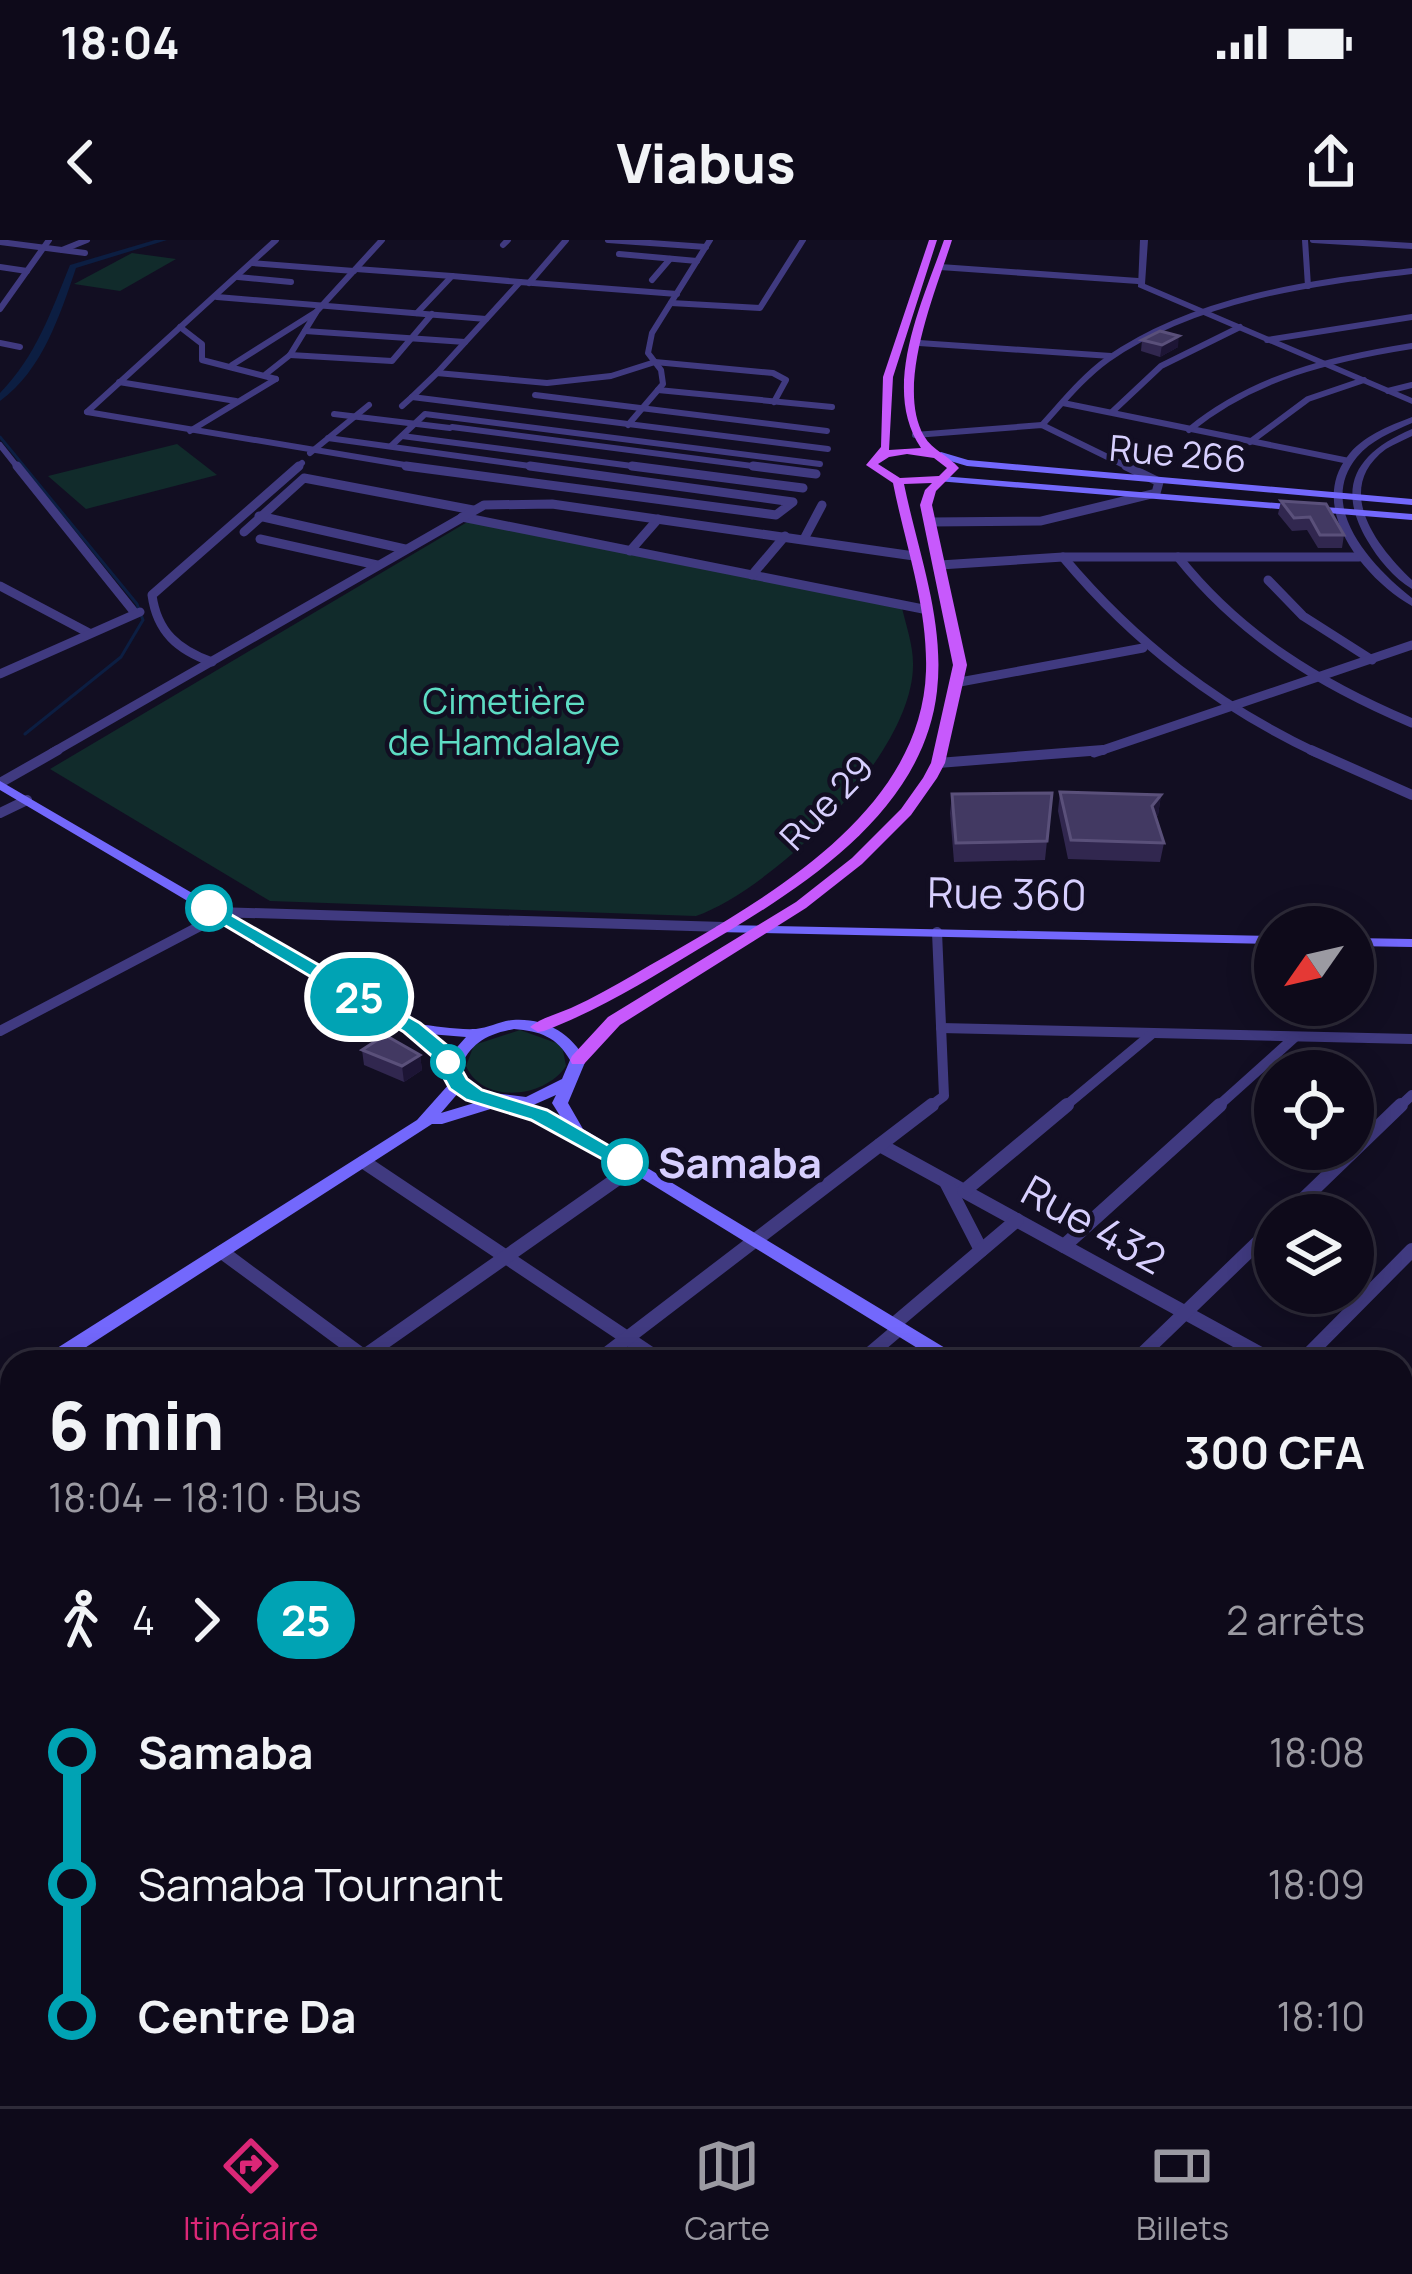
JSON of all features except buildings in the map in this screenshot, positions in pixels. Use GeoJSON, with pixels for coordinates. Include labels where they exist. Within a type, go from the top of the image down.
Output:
{"type":"FeatureCollection","features":[{"type":"Feature","properties":{"kind":"main road"},"geometry":{"type":"LineString","coordinates":[[933,240],[888,377],[888,436],[875,471],[898,481],[941,479]]}},
{"type":"Feature","properties":{"kind":"main road"},"geometry":{"type":"LineString","coordinates":[[577,1132],[560,1103],[578,1060],[614,1021],[767,925],[856,861],[906,812],[938,763],[960,682],[926,505],[953,468],[915,435],[906,407],[948,240]]}},
{"type":"Feature","properties":{"kind":"main road"},"geometry":{"type":"LineString","coordinates":[[876,458],[899,451],[935,454]]}},
{"type":"Feature","properties":{"kind":"main road","name":"Rue 266"},"geometry":{"type":"LineString","coordinates":[[935,454],[967,463],[1412,517]]}},
{"type":"Feature","properties":{"kind":"main road","name":"Rue 266"},"geometry":{"type":"LineString","coordinates":[[941,479],[1412,502]]}},
{"type":"Feature","properties":{"kind":"main road","name":"Rue 29"},"geometry":{"type":"LineString","coordinates":[[538,1027],[595,1005],[780,892],[851,832],[907,764],[930,699],[932,660],[898,481]]}},
{"type":"Feature","properties":{"kind":"main road"},"geometry":{"type":"LineString","coordinates":[[0,784],[412,1028],[455,1075],[503,1103],[577,1132],[934,1350]]}},
{"type":"Feature","properties":{"kind":"main road"},"geometry":{"type":"LineString","coordinates":[[728,925],[1254,936]]}},
{"type":"Feature","properties":{"kind":"main road","name":"Rue 360"},"geometry":{"type":"LineString","coordinates":[[767,925],[1254,936]]}},
{"type":"Feature","properties":{"kind":"main road"},"geometry":{"type":"LineString","coordinates":[[1374,938],[1412,939]]}},
{"type":"Feature","properties":{"kind":"main road"},"geometry":{"type":"LineString","coordinates":[[412,1028],[482,1032],[538,1027],[566,1039],[578,1060]]}},
{"type":"Feature","properties":{"kind":"main road"},"geometry":{"type":"LineString","coordinates":[[423,1124],[455,1075],[455,1053],[482,1032]]}},
{"type":"Feature","properties":{"kind":"main road"},"geometry":{"type":"LineString","coordinates":[[68,1350],[423,1124],[545,1097],[570,1082]]}},
{"type":"Feature","properties":{"kind":"street"},"geometry":{"type":"LineString","coordinates":[[61,250],[87,240]]}},
{"type":"Feature","properties":{"kind":"street"},"geometry":{"type":"LineString","coordinates":[[276,240],[86,410],[310,452],[776,515],[793,502],[328,438]]}},
{"type":"Feature","properties":{"kind":"street"},"geometry":{"type":"LineString","coordinates":[[266,374],[290,356],[320,308],[382,240]]}},
{"type":"Feature","properties":{"kind":"street"},"geometry":{"type":"LineString","coordinates":[[402,406],[566,240]]}},
{"type":"Feature","properties":{"kind":"street"},"geometry":{"type":"LineString","coordinates":[[552,505],[658,390],[664,378],[648,343],[708,243],[608,240]]}},
{"type":"Feature","properties":{"kind":"street"},"geometry":{"type":"LineString","coordinates":[[671,303],[760,308],[802,240]]}},
{"type":"Feature","properties":{"kind":"street"},"geometry":{"type":"LineString","coordinates":[[1138,281],[1144,240]]}},
{"type":"Feature","properties":{"kind":"street"},"geometry":{"type":"LineString","coordinates":[[1308,286],[1309,240],[1412,246]]}},
{"type":"Feature","properties":{"kind":"street"},"geometry":{"type":"LineString","coordinates":[[0,242],[46,244],[85,253]]}},
{"type":"Feature","properties":{"kind":"street"},"geometry":{"type":"LineString","coordinates":[[2,304],[46,244]]}},
{"type":"Feature","properties":{"kind":"street"},"geometry":{"type":"LineString","coordinates":[[619,254],[697,261]]}},
{"type":"Feature","properties":{"kind":"street"},"geometry":{"type":"LineString","coordinates":[[652,280],[670,259]]}},
{"type":"Feature","properties":{"kind":"street"},"geometry":{"type":"LineString","coordinates":[[252,263],[677,294]]}},
{"type":"Feature","properties":{"kind":"street"},"geometry":{"type":"LineString","coordinates":[[0,267],[27,271]]}},
{"type":"Feature","properties":{"kind":"street"},"geometry":{"type":"LineString","coordinates":[[940,267],[1138,281],[1412,401]]}},
{"type":"Feature","properties":{"kind":"street"},"geometry":{"type":"LineString","coordinates":[[1042,425],[1111,356],[1208,313],[1308,286],[1412,271]]}},
{"type":"Feature","properties":{"kind":"street"},"geometry":{"type":"LineString","coordinates":[[417,313],[452,276]]}},
{"type":"Feature","properties":{"kind":"street"},"geometry":{"type":"LineString","coordinates":[[238,277],[291,282]]}},
{"type":"Feature","properties":{"kind":"street"},"geometry":{"type":"LineString","coordinates":[[217,297],[486,319]]}},
{"type":"Feature","properties":{"kind":"street"},"geometry":{"type":"LineString","coordinates":[[2,304],[26,305]]}},
{"type":"Feature","properties":{"kind":"street"},"geometry":{"type":"LineString","coordinates":[[231,366],[320,308]]}},
{"type":"Feature","properties":{"kind":"street"},"geometry":{"type":"LineString","coordinates":[[290,356],[385,363],[431,314]]}},
{"type":"Feature","properties":{"kind":"street"},"geometry":{"type":"LineString","coordinates":[[1268,340],[1412,317]]}},
{"type":"Feature","properties":{"kind":"street"},"geometry":{"type":"LineString","coordinates":[[179,327],[202,344],[202,360],[266,374],[275,381],[236,401]]}},
{"type":"Feature","properties":{"kind":"street"},"geometry":{"type":"LineString","coordinates":[[1112,412],[1161,366],[1240,327]]}},
{"type":"Feature","properties":{"kind":"street"},"geometry":{"type":"LineString","coordinates":[[305,331],[466,342]]}},
{"type":"Feature","properties":{"kind":"street"},"geometry":{"type":"LineString","coordinates":[[0,343],[20,347]]}},
{"type":"Feature","properties":{"kind":"street"},"geometry":{"type":"LineString","coordinates":[[919,343],[1111,356]]}},
{"type":"Feature","properties":{"kind":"street"},"geometry":{"type":"LineString","coordinates":[[1190,430],[1245,392],[1323,363],[1412,346]]}},
{"type":"Feature","properties":{"kind":"street"},"geometry":{"type":"LineString","coordinates":[[437,373],[547,383],[611,376],[655,362],[773,374],[786,380],[775,402]]}},
{"type":"Feature","properties":{"kind":"street"},"geometry":{"type":"LineString","coordinates":[[1250,442],[1308,398],[1364,380]]}},
{"type":"Feature","properties":{"kind":"street"},"geometry":{"type":"LineString","coordinates":[[119,382],[241,404],[190,431]]}},
{"type":"Feature","properties":{"kind":"street"},"geometry":{"type":"LineString","coordinates":[[506,424],[547,383]]}},
{"type":"Feature","properties":{"kind":"street"},"geometry":{"type":"LineString","coordinates":[[1388,391],[1412,385]]}},
{"type":"Feature","properties":{"kind":"street"},"geometry":{"type":"LineString","coordinates":[[658,390],[832,407]]}},
{"type":"Feature","properties":{"kind":"street"},"geometry":{"type":"LineString","coordinates":[[535,395],[827,431]]}},
{"type":"Feature","properties":{"kind":"street"},"geometry":{"type":"LineString","coordinates":[[412,397],[828,449]]}},
{"type":"Feature","properties":{"kind":"street"},"geometry":{"type":"LineString","coordinates":[[1063,403],[1349,461]]}},
{"type":"Feature","properties":{"kind":"street"},"geometry":{"type":"LineString","coordinates":[[310,452],[369,405]]}},
{"type":"Feature","properties":{"kind":"street"},"geometry":{"type":"LineString","coordinates":[[334,414],[415,424],[608,447],[641,452],[818,469],[425,414],[415,424],[391,446]]}},
{"type":"Feature","properties":{"kind":"street"},"geometry":{"type":"LineString","coordinates":[[424,450],[461,418]]}},
{"type":"Feature","properties":{"kind":"street"},"geometry":{"type":"LineString","coordinates":[[1412,420],[1375,437],[1349,461],[1339,476],[1336,510],[1359,556],[1412,603]]}},
{"type":"Feature","properties":{"kind":"street"},"geometry":{"type":"LineString","coordinates":[[915,435],[1042,425],[1157,487]]}},
{"type":"Feature","properties":{"kind":"street"},"geometry":{"type":"LineString","coordinates":[[1412,432],[1374,456],[1357,476],[1355,497],[1373,548],[1412,586]]}},
{"type":"Feature","properties":{"kind":"street"},"geometry":{"type":"LineString","coordinates":[[402,436],[802,488]]}},
{"type":"Feature","properties":{"kind":"street"},"geometry":{"type":"LineString","coordinates":[[0,445],[5,458],[135,613]]}},
{"type":"Feature","properties":{"kind":"street"},"geometry":{"type":"LineString","coordinates":[[626,477],[641,452]]}},
{"type":"Feature","properties":{"kind":"street"},"geometry":{"type":"LineString","coordinates":[[483,476],[499,460]]}},
{"type":"Feature","properties":{"kind":"street"},"geometry":{"type":"LineString","coordinates":[[212,662],[172,645],[153,610],[152,595],[302,463]]}},
{"type":"Feature","properties":{"kind":"street"},"geometry":{"type":"LineString","coordinates":[[244,532],[304,478],[473,510]]}},
{"type":"Feature","properties":{"kind":"street"},"geometry":{"type":"LineString","coordinates":[[669,500],[682,484]]}},
{"type":"Feature","properties":{"kind":"street"},"geometry":{"type":"LineString","coordinates":[[930,522],[1041,520],[1157,487]]}},
{"type":"Feature","properties":{"kind":"street"},"geometry":{"type":"LineString","coordinates":[[0,784],[473,510],[496,502],[552,505],[914,556]]}},
{"type":"Feature","properties":{"kind":"street"},"geometry":{"type":"LineString","coordinates":[[804,539],[822,505]]}},
{"type":"Feature","properties":{"kind":"street"},"geometry":{"type":"LineString","coordinates":[[260,516],[406,549]]}},
{"type":"Feature","properties":{"kind":"street"},"geometry":{"type":"LineString","coordinates":[[461,517],[923,609]]}},
{"type":"Feature","properties":{"kind":"street"},"geometry":{"type":"LineString","coordinates":[[630,550],[658,519]]}},
{"type":"Feature","properties":{"kind":"street"},"geometry":{"type":"LineString","coordinates":[[752,575],[785,536]]}},
{"type":"Feature","properties":{"kind":"street"},"geometry":{"type":"LineString","coordinates":[[260,539],[378,566]]}},
{"type":"Feature","properties":{"kind":"street"},"geometry":{"type":"LineString","coordinates":[[940,565],[1063,557],[1359,556]]}},
{"type":"Feature","properties":{"kind":"street"},"geometry":{"type":"LineString","coordinates":[[1063,557],[1107,615],[1143,648],[1233,710],[1412,795]]}},
{"type":"Feature","properties":{"kind":"street"},"geometry":{"type":"LineString","coordinates":[[1178,557],[1204,593],[1258,640],[1316,680],[1412,723]]}},
{"type":"Feature","properties":{"kind":"street"},"geometry":{"type":"LineString","coordinates":[[1268,580],[1321,631],[1372,659]]}},
{"type":"Feature","properties":{"kind":"street"},"geometry":{"type":"LineString","coordinates":[[0,586],[89,633]]}},
{"type":"Feature","properties":{"kind":"street"},"geometry":{"type":"LineString","coordinates":[[0,674],[135,613],[153,610]]}},
{"type":"Feature","properties":{"kind":"street"},"geometry":{"type":"LineString","coordinates":[[938,763],[1091,754],[1233,710],[1412,645]]}},
{"type":"Feature","properties":{"kind":"street"},"geometry":{"type":"LineString","coordinates":[[960,682],[1143,648]]}},
{"type":"Feature","properties":{"kind":"street"},"geometry":{"type":"LineString","coordinates":[[0,813],[27,800]]}},
{"type":"Feature","properties":{"kind":"street"},"geometry":{"type":"LineString","coordinates":[[0,1030],[219,914],[728,925]]}},
{"type":"Feature","properties":{"kind":"street"},"geometry":{"type":"LineString","coordinates":[[612,1350],[944,1096],[937,932]]}},
{"type":"Feature","properties":{"kind":"street"},"geometry":{"type":"LineString","coordinates":[[941,1028],[1412,1039]]}},
{"type":"Feature","properties":{"kind":"street"},"geometry":{"type":"LineString","coordinates":[[964,1191],[1154,1033]]}},
{"type":"Feature","properties":{"kind":"street"},"geometry":{"type":"LineString","coordinates":[[1064,1246],[1296,1036]]}},
{"type":"Feature","properties":{"kind":"street"},"geometry":{"type":"LineString","coordinates":[[1309,1194],[1412,1095]]}},
{"type":"Feature","properties":{"kind":"street","name":"Rue 432"},"geometry":{"type":"LineString","coordinates":[[880,1145],[1253,1350]]}},
{"type":"Feature","properties":{"kind":"street"},"geometry":{"type":"LineString","coordinates":[[364,1162],[645,1350]]}},
{"type":"Feature","properties":{"kind":"street"},"geometry":{"type":"LineString","coordinates":[[377,1350],[634,1167]]}},
{"type":"Feature","properties":{"kind":"street"},"geometry":{"type":"LineString","coordinates":[[945,1180],[981,1250]]}},
{"type":"Feature","properties":{"kind":"street"},"geometry":{"type":"LineString","coordinates":[[872,1350],[1017,1220]]}},
{"type":"Feature","properties":{"kind":"street"},"geometry":{"type":"LineString","coordinates":[[1145,1350],[1254,1246]]}},
{"type":"Feature","properties":{"kind":"street"},"geometry":{"type":"LineString","coordinates":[[1313,1350],[1412,1250]]}},
{"type":"Feature","properties":{"kind":"street"},"geometry":{"type":"LineString","coordinates":[[222,1252],[350,1350]]}},
{"type":"Feature","properties":{"kind":"green space"},"geometry":{"type":"Polygon","coordinates":[[[132,253],[176,259],[120,291],[74,284],[132,253]]]}},
{"type":"Feature","properties":{"kind":"green space"},"geometry":{"type":"Polygon","coordinates":[[[177,444],[217,475],[86,509],[48,476],[177,444]]]}},
{"type":"Feature","properties":{"kind":"green space","name":"Cimetière de Hamdalaye"},"geometry":{"type":"Polygon","coordinates":[[[469,521],[902,608],[913,663],[907,699],[891,737],[866,775],[799,847],[728,901],[696,916],[270,901],[50,769],[469,521]]]}},
{"type":"Feature","properties":{"kind":"green space"},"geometry":{"type":"Polygon","coordinates":[[[520,1030],[562,1045],[566,1066],[556,1077],[514,1093],[500,1092],[474,1079],[466,1066],[474,1045],[520,1030]]]}},
{"type":"Feature","properties":{"kind":"waterway"},"geometry":{"type":"LineString","coordinates":[[0,398],[36,354],[73,267],[163,240]]}},
{"type":"Feature","properties":{"kind":"waterway"},"geometry":{"type":"LineString","coordinates":[[0,437],[137,604],[143,620],[121,657],[25,734]]}},
{"type":"Feature","properties":{"kind":"bus line","name":"25"},"geometry":{"type":"LineString","coordinates":[[209,908],[412,1028],[441,1052],[458,1084],[474,1095],[539,1115],[625,1162]]}},
{"type":"Feature","properties":{"kind":"place","name":"Samaba"},"geometry":{"type":"Point","coordinates":[625,1162]}}]}
